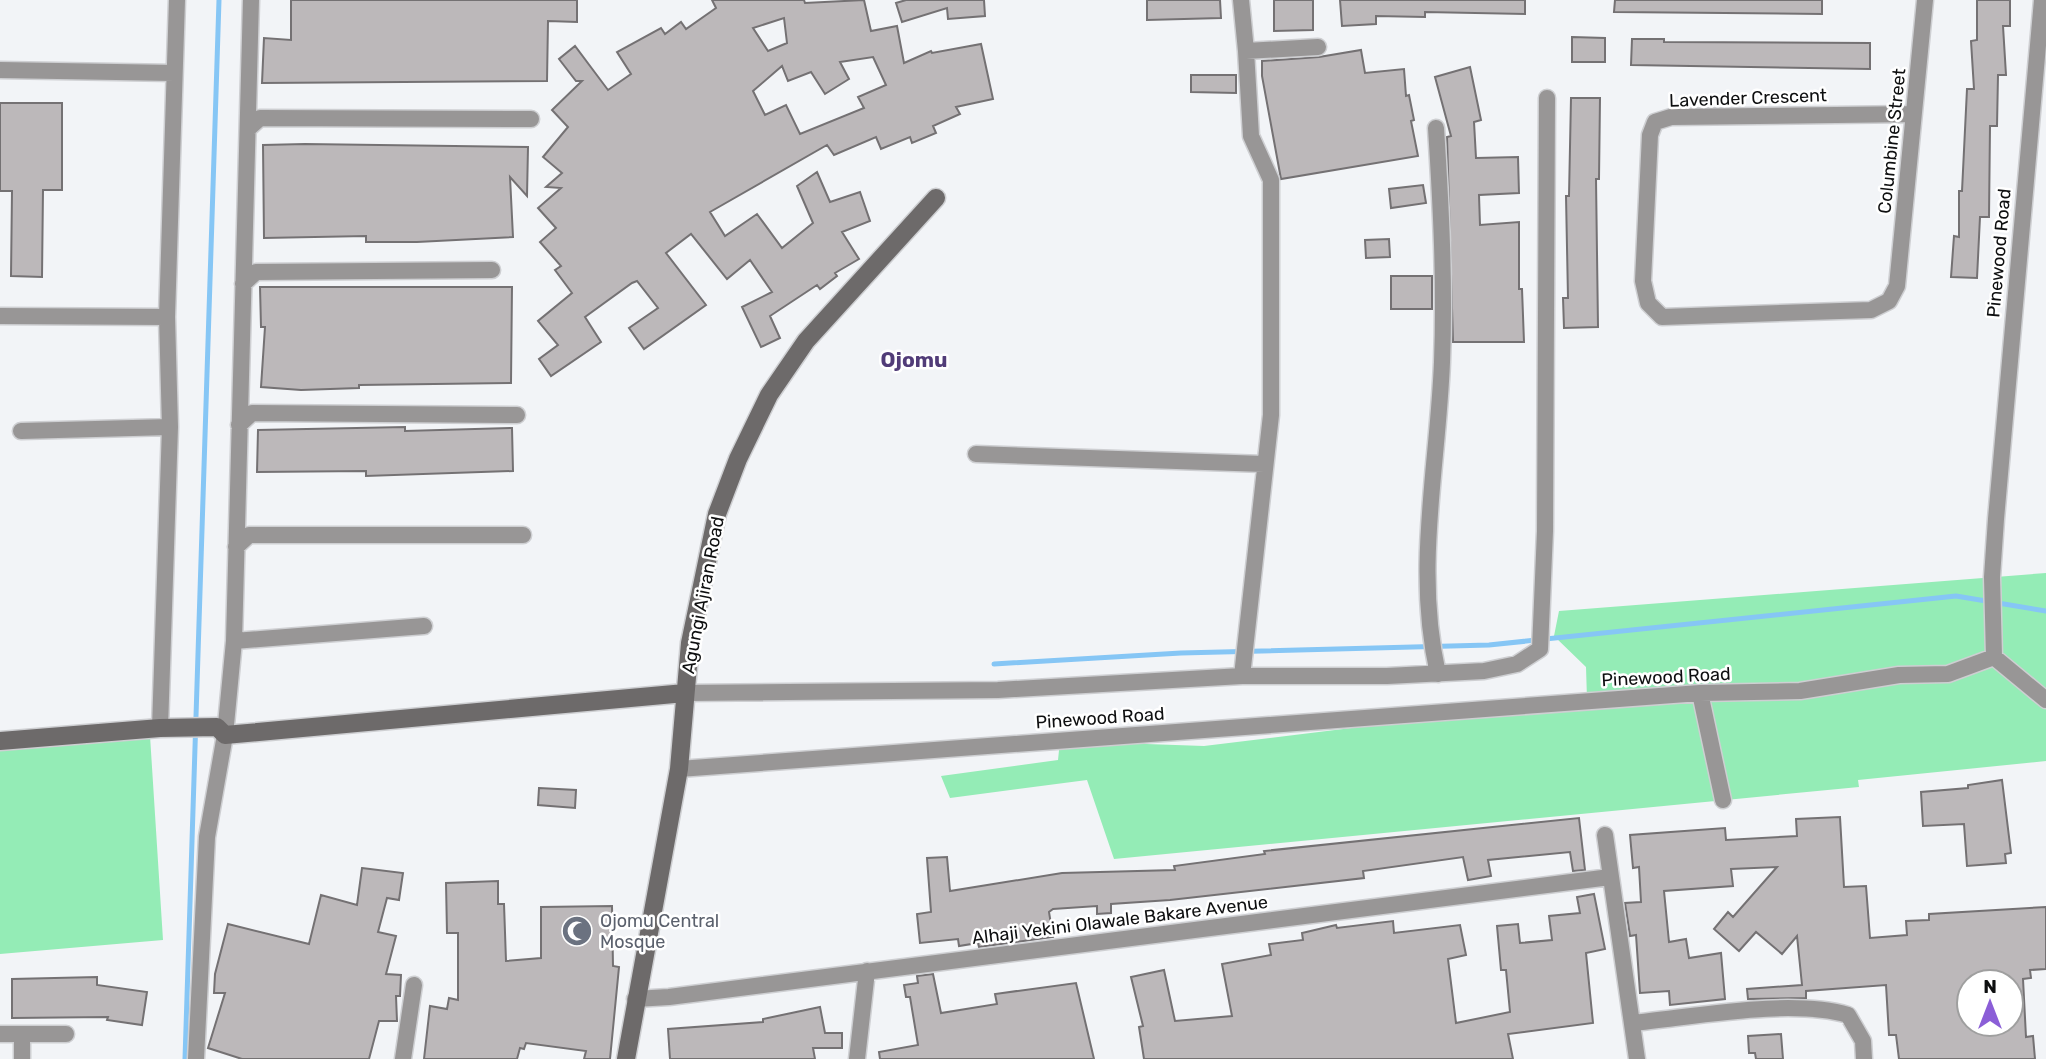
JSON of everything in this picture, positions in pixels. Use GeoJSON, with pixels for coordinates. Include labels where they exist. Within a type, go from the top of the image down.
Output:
{"type":"FeatureCollection","features":[{"type":"Feature","properties":{"kind":"street"},"geometry":{"type":"LineString","coordinates":[[163,727],[170,426],[167,317],[177,0]]}},
{"type":"Feature","properties":{"kind":"street"},"geometry":{"type":"LineString","coordinates":[[196,1059],[207,837],[234,641],[251,0]]}},
{"type":"Feature","properties":{"kind":"street"},"geometry":{"type":"LineString","coordinates":[[1241,0],[1251,136],[1271,180],[1271,415],[1242,676]]}},
{"type":"Feature","properties":{"kind":"street","name":"Columbine Street"},"geometry":{"type":"LineString","coordinates":[[1897,286],[1925,0]]}},
{"type":"Feature","properties":{"kind":"street","name":"Pinewood Road"},"geometry":{"type":"LineString","coordinates":[[680,769],[1700,692],[1800,691],[1899,675],[1948,674],[1994,657],[1992,577],[2042,0]]}},
{"type":"Feature","properties":{"kind":"street"},"geometry":{"type":"LineString","coordinates":[[1245,51],[1318,47]]}},
{"type":"Feature","properties":{"kind":"street"},"geometry":{"type":"LineString","coordinates":[[0,70],[174,73]]}},
{"type":"Feature","properties":{"kind":"street"},"geometry":{"type":"LineString","coordinates":[[0,741],[163,727],[221,731],[685,693],[998,690],[1242,676],[1438,674],[1483,671],[1517,664],[1540,649],[1545,531],[1547,98]]}},
{"type":"Feature","properties":{"kind":"street","name":"Lavender Crescent"},"geometry":{"type":"LineString","coordinates":[[1897,286],[1889,301],[1871,310],[1662,317],[1648,303],[1643,281],[1650,135],[1655,122],[1671,117],[1913,114]]}},
{"type":"Feature","properties":{"kind":"street"},"geometry":{"type":"LineString","coordinates":[[248,129],[260,118],[531,119]]}},
{"type":"Feature","properties":{"kind":"street"},"geometry":{"type":"LineString","coordinates":[[1436,128],[1443,296],[1442,364],[1425,568],[1433,654],[1438,674]]}},
{"type":"Feature","properties":{"kind":"street","name":"Agungi Ajiran Road"},"geometry":{"type":"LineString","coordinates":[[626,1059],[635,999],[680,769],[690,643],[717,514],[738,459],[769,395],[806,341],[936,198]]}},
{"type":"Feature","properties":{"kind":"street"},"geometry":{"type":"LineString","coordinates":[[243,284],[256,272],[492,270]]}},
{"type":"Feature","properties":{"kind":"street"},"geometry":{"type":"LineString","coordinates":[[0,316],[167,317]]}},
{"type":"Feature","properties":{"kind":"street"},"geometry":{"type":"LineString","coordinates":[[239,425],[252,414],[517,415]]}},
{"type":"Feature","properties":{"kind":"street"},"geometry":{"type":"LineString","coordinates":[[21,431],[170,426]]}},
{"type":"Feature","properties":{"kind":"street"},"geometry":{"type":"LineString","coordinates":[[976,454],[1264,464]]}},
{"type":"Feature","properties":{"kind":"street"},"geometry":{"type":"LineString","coordinates":[[236,547],[249,535],[523,535]]}},
{"type":"Feature","properties":{"kind":"street"},"geometry":{"type":"LineString","coordinates":[[234,641],[424,626]]}},
{"type":"Feature","properties":{"kind":"street"},"geometry":{"type":"LineString","coordinates":[[1994,657],[2046,700]]}},
{"type":"Feature","properties":{"kind":"street"},"geometry":{"type":"LineString","coordinates":[[1700,692],[1723,800]]}},
{"type":"Feature","properties":{"kind":"street"},"geometry":{"type":"LineString","coordinates":[[1605,835],[1637,1059]]}},
{"type":"Feature","properties":{"kind":"street","name":"Alhaji Yekini Olawale Bakare Avenue"},"geometry":{"type":"LineString","coordinates":[[635,999],[1610,877]]}},
{"type":"Feature","properties":{"kind":"street"},"geometry":{"type":"LineString","coordinates":[[857,1059],[867,971]]}},
{"type":"Feature","properties":{"kind":"street"},"geometry":{"type":"LineString","coordinates":[[403,1059],[414,985]]}},
{"type":"Feature","properties":{"kind":"street"},"geometry":{"type":"LineString","coordinates":[[1632,1023],[1797,1007],[1825,1008],[1848,1015],[1863,1041],[1864,1059]]}},
{"type":"Feature","properties":{"kind":"street"},"geometry":{"type":"LineString","coordinates":[[0,1034],[65,1034]]}},
{"type":"Feature","properties":{"kind":"street"},"geometry":{"type":"LineString","coordinates":[[22,1034],[22,1059]]}},
{"type":"Feature","properties":{"kind":"green space"},"geometry":{"type":"Polygon","coordinates":[[[2046,573],[2046,761],[1858,780],[1859,787],[1114,859],[1087,780],[950,798],[941,776],[1058,760],[1060,741],[1204,746],[1587,699],[1586,667],[1554,636],[1559,611],[2046,573]]]}},
{"type":"Feature","properties":{"kind":"green space"},"geometry":{"type":"Polygon","coordinates":[[[149,720],[163,940],[0,954],[0,734],[149,720]]]}},
{"type":"Feature","properties":{"kind":"building"},"geometry":{"type":"Polygon","coordinates":[[[291,0],[577,0],[577,22],[548,21],[547,81],[262,83],[264,38],[291,40],[291,0]]]}},
{"type":"Feature","properties":{"kind":"building"},"geometry":{"type":"Polygon","coordinates":[[[712,0],[804,0],[805,3],[864,0],[871,31],[897,26],[904,63],[931,51],[932,53],[981,44],[993,99],[956,107],[960,114],[933,126],[936,133],[912,143],[910,137],[881,149],[876,137],[834,155],[827,145],[710,212],[725,236],[757,214],[782,248],[813,223],[797,186],[817,172],[830,202],[860,192],[870,221],[842,232],[859,259],[835,273],[837,276],[820,289],[817,285],[770,316],[780,338],[761,347],[742,307],[772,292],[750,260],[727,279],[691,234],[666,253],[706,305],[644,349],[629,328],[658,308],[637,281],[632,283],[585,317],[601,342],[551,376],[539,359],[558,345],[538,321],[572,293],[555,270],[561,266],[540,242],[556,228],[538,208],[561,188],[546,187],[562,173],[543,157],[568,127],[552,110],[582,81],[576,81],[559,59],[575,46],[608,90],[631,74],[617,52],[661,28],[665,34],[681,22],[686,29],[716,8],[712,0]],[[784,18],[753,28],[768,51],[787,43],[784,18]],[[873,57],[840,62],[849,79],[825,94],[811,72],[788,81],[782,66],[753,91],[765,115],[786,105],[800,134],[864,108],[858,97],[886,85],[873,57]]]}},
{"type":"Feature","properties":{"kind":"building"},"geometry":{"type":"Polygon","coordinates":[[[906,0],[984,0],[985,16],[948,19],[947,8],[902,22],[896,3],[906,0]]]}},
{"type":"Feature","properties":{"kind":"building"},"geometry":{"type":"Polygon","coordinates":[[[1147,0],[1220,0],[1221,18],[1147,20],[1147,0]]]}},
{"type":"Feature","properties":{"kind":"building"},"geometry":{"type":"Polygon","coordinates":[[[1274,0],[1313,0],[1313,30],[1274,31],[1274,0]]]}},
{"type":"Feature","properties":{"kind":"building"},"geometry":{"type":"Polygon","coordinates":[[[1340,0],[1525,0],[1525,14],[1425,12],[1425,17],[1376,16],[1376,24],[1342,26],[1340,0]]]}},
{"type":"Feature","properties":{"kind":"building"},"geometry":{"type":"Polygon","coordinates":[[[1615,0],[1822,0],[1822,14],[1614,12],[1615,0]]]}},
{"type":"Feature","properties":{"kind":"building"},"geometry":{"type":"Polygon","coordinates":[[[1977,0],[2010,0],[2010,26],[2003,26],[2006,75],[1998,75],[1997,126],[1990,126],[1989,217],[1980,217],[1977,278],[1951,277],[1954,236],[1959,237],[1959,191],[1962,191],[1967,89],[1974,89],[1971,41],[1977,40],[1977,0]]]}},
{"type":"Feature","properties":{"kind":"building"},"geometry":{"type":"Polygon","coordinates":[[[1572,37],[1605,38],[1605,62],[1572,62],[1572,37]]]}},
{"type":"Feature","properties":{"kind":"building"},"geometry":{"type":"Polygon","coordinates":[[[1632,39],[1664,39],[1664,42],[1870,43],[1870,69],[1631,65],[1632,39]]]}},
{"type":"Feature","properties":{"kind":"building"},"geometry":{"type":"Polygon","coordinates":[[[1361,50],[1365,73],[1404,69],[1406,96],[1409,95],[1418,156],[1281,179],[1262,76],[1262,61],[1319,57],[1361,50]]]}},
{"type":"Feature","properties":{"kind":"building"},"geometry":{"type":"Polygon","coordinates":[[[1470,67],[1481,120],[1474,122],[1476,158],[1518,157],[1519,193],[1479,195],[1480,225],[1519,222],[1519,289],[1522,289],[1524,342],[1453,342],[1447,137],[1451,136],[1435,77],[1470,67]]]}},
{"type":"Feature","properties":{"kind":"building"},"geometry":{"type":"Polygon","coordinates":[[[1191,75],[1236,75],[1236,93],[1191,92],[1191,75]]]}},
{"type":"Feature","properties":{"kind":"building"},"geometry":{"type":"Polygon","coordinates":[[[1571,98],[1600,98],[1599,179],[1596,179],[1598,327],[1564,328],[1563,298],[1568,298],[1566,196],[1569,196],[1571,98]]]}},
{"type":"Feature","properties":{"kind":"building"},"geometry":{"type":"Polygon","coordinates":[[[0,103],[62,103],[62,190],[43,190],[42,277],[11,276],[12,191],[0,191],[0,103]]]}},
{"type":"Feature","properties":{"kind":"building"},"geometry":{"type":"Polygon","coordinates":[[[263,145],[528,147],[527,196],[510,177],[513,237],[417,242],[366,242],[366,236],[264,238],[263,145]]]}},
{"type":"Feature","properties":{"kind":"building"},"geometry":{"type":"Polygon","coordinates":[[[1423,185],[1426,203],[1391,208],[1389,189],[1423,185]]]}},
{"type":"Feature","properties":{"kind":"building"},"geometry":{"type":"Polygon","coordinates":[[[1389,239],[1390,257],[1366,258],[1365,240],[1389,239]]]}},
{"type":"Feature","properties":{"kind":"building"},"geometry":{"type":"Polygon","coordinates":[[[1391,276],[1432,276],[1432,309],[1391,309],[1391,276]]]}},
{"type":"Feature","properties":{"kind":"building"},"geometry":{"type":"Polygon","coordinates":[[[260,287],[512,287],[511,383],[359,385],[359,388],[301,390],[261,387],[265,327],[261,327],[260,287]]]}},
{"type":"Feature","properties":{"kind":"building"},"geometry":{"type":"Polygon","coordinates":[[[405,427],[405,431],[512,428],[513,471],[366,476],[366,471],[257,472],[258,430],[405,427]]]}},
{"type":"Feature","properties":{"kind":"building"},"geometry":{"type":"Polygon","coordinates":[[[2002,780],[2011,853],[2005,854],[2006,863],[1967,866],[1964,824],[1923,826],[1921,792],[1968,788],[1968,785],[2002,780]]]}},
{"type":"Feature","properties":{"kind":"building"},"geometry":{"type":"Polygon","coordinates":[[[539,788],[576,790],[575,808],[538,805],[539,788]]]}},
{"type":"Feature","properties":{"kind":"building"},"geometry":{"type":"Polygon","coordinates":[[[1840,817],[1844,887],[1866,886],[1870,938],[1907,935],[1906,921],[1929,920],[1929,914],[2046,907],[2046,969],[2030,970],[2031,978],[2025,979],[2025,968],[1955,968],[1955,1038],[2025,1038],[2025,1018],[2026,1037],[2033,1036],[2035,1059],[1899,1059],[1896,1035],[1889,1035],[1886,985],[1806,991],[1806,998],[1748,999],[1747,989],[1802,985],[1797,936],[1782,954],[1756,932],[1739,951],[1714,929],[1728,912],[1733,917],[1777,867],[1731,869],[1733,886],[1664,891],[1669,942],[1686,939],[1689,958],[1721,953],[1725,999],[1670,1005],[1669,991],[1640,993],[1636,935],[1630,936],[1625,903],[1641,902],[1639,867],[1633,868],[1630,835],[1725,828],[1726,840],[1797,836],[1796,819],[1840,817]]]}},
{"type":"Feature","properties":{"kind":"building"},"geometry":{"type":"Polygon","coordinates":[[[1579,818],[1585,870],[1573,871],[1570,852],[1488,860],[1491,876],[1468,880],[1463,857],[1363,871],[1364,878],[1111,904],[1111,913],[1097,914],[1097,906],[1053,909],[1049,912],[1053,937],[979,947],[978,943],[959,946],[958,939],[920,943],[917,914],[931,912],[927,858],[947,857],[950,891],[1062,873],[1175,870],[1174,866],[1265,854],[1264,851],[1579,818]]]}},
{"type":"Feature","properties":{"kind":"building"},"geometry":{"type":"Polygon","coordinates":[[[362,868],[403,873],[399,900],[387,898],[378,932],[396,936],[386,974],[401,975],[400,996],[396,996],[397,1021],[379,1021],[369,1059],[242,1059],[208,1048],[225,993],[214,993],[215,974],[228,924],[309,944],[321,895],[357,905],[362,868]]]}},
{"type":"Feature","properties":{"kind":"building"},"geometry":{"type":"Polygon","coordinates":[[[498,881],[498,904],[504,904],[506,961],[541,958],[541,907],[612,906],[613,966],[619,967],[610,1059],[584,1059],[586,1051],[526,1043],[524,1049],[520,1048],[517,1059],[424,1059],[430,1006],[447,1009],[449,998],[458,1000],[458,933],[447,933],[446,883],[498,881]]]}},
{"type":"Feature","properties":{"kind":"building"},"geometry":{"type":"Polygon","coordinates":[[[1594,894],[1605,949],[1586,953],[1593,1023],[1508,1034],[1513,1059],[1144,1059],[1139,1027],[1143,1026],[1131,977],[1164,970],[1175,1021],[1232,1016],[1222,964],[1271,955],[1269,944],[1303,940],[1302,933],[1336,925],[1337,928],[1393,921],[1394,933],[1460,925],[1466,955],[1448,959],[1456,1023],[1510,1012],[1506,970],[1501,970],[1497,926],[1518,924],[1520,943],[1552,940],[1549,916],[1580,913],[1577,897],[1594,894]]]}},
{"type":"Feature","properties":{"kind":"building"},"geometry":{"type":"Polygon","coordinates":[[[933,974],[941,1013],[997,1004],[995,994],[1076,983],[1094,1059],[880,1059],[879,1052],[918,1045],[910,997],[906,997],[904,985],[918,983],[917,976],[933,974]]]}},
{"type":"Feature","properties":{"kind":"building"},"geometry":{"type":"Polygon","coordinates":[[[97,977],[97,985],[147,992],[142,1025],[107,1020],[108,1017],[12,1018],[12,979],[97,977]]]}},
{"type":"Feature","properties":{"kind":"building"},"geometry":{"type":"Polygon","coordinates":[[[820,1007],[825,1033],[842,1033],[842,1048],[813,1048],[815,1059],[670,1059],[668,1029],[763,1022],[763,1019],[820,1007]]]}},
{"type":"Feature","properties":{"kind":"building"},"geometry":{"type":"Polygon","coordinates":[[[1781,1034],[1783,1059],[1756,1059],[1755,1053],[1749,1053],[1748,1036],[1781,1034]]]}},
{"type":"Feature","properties":{"kind":"waterway"},"geometry":{"type":"LineString","coordinates":[[185,1059],[219,0]]}},
{"type":"Feature","properties":{"kind":"waterway"},"geometry":{"type":"LineString","coordinates":[[994,664],[1181,653],[1489,645],[1956,596],[2046,611]]}},
{"type":"Feature","properties":{"kind":"place","name":"Ojomu Central Mosque"},"geometry":{"type":"Point","coordinates":[577,931]}},
{"type":"Feature","properties":{"kind":"district","name":"Ojomu"},"geometry":{"type":"Point","coordinates":[914,359]}}]}
